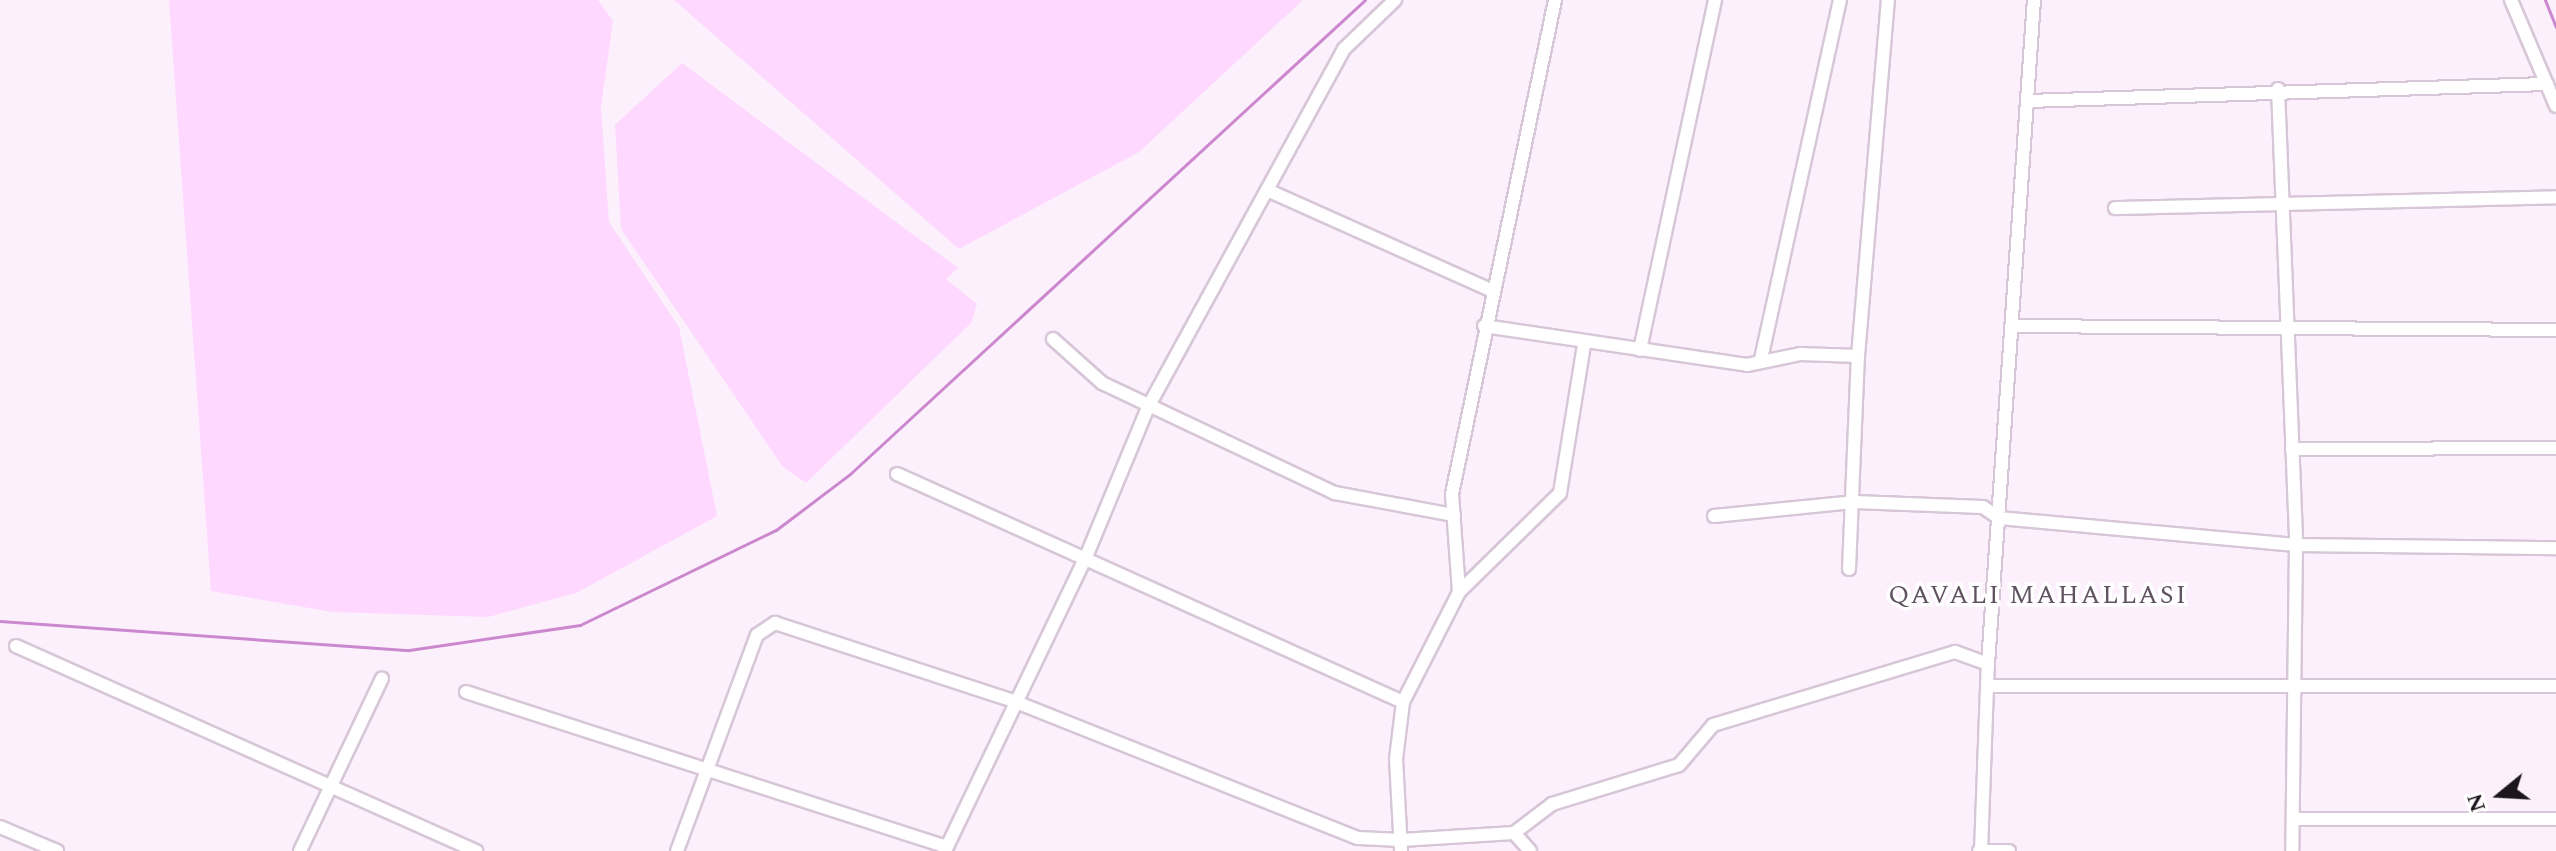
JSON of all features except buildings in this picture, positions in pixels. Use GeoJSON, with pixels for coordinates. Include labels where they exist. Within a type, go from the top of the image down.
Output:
{"type":"FeatureCollection","features":[{"type":"Feature","properties":{"kind":"street"},"geometry":{"type":"LineString","coordinates":[[466,692],[708,774],[946,849],[1086,557],[1148,407],[1344,49],[1395,0]]}},
{"type":"Feature","properties":{"kind":"street"},"geometry":{"type":"LineString","coordinates":[[1459,592],[1452,494],[1491,290],[1555,0]]}},
{"type":"Feature","properties":{"kind":"street"},"geometry":{"type":"LineString","coordinates":[[1640,350],[1715,0]]}},
{"type":"Feature","properties":{"kind":"street"},"geometry":{"type":"LineString","coordinates":[[1761,359],[1840,0]]}},
{"type":"Feature","properties":{"kind":"street"},"geometry":{"type":"LineString","coordinates":[[1849,569],[1855,502],[1858,356],[1888,0]]}},
{"type":"Feature","properties":{"kind":"street"},"geometry":{"type":"LineString","coordinates":[[2009,851],[1981,851],[1988,664],[2034,0]]}},
{"type":"Feature","properties":{"kind":"street"},"geometry":{"type":"LineString","coordinates":[[2511,0],[2556,106]]}},
{"type":"Feature","properties":{"kind":"street"},"geometry":{"type":"LineString","coordinates":[[2028,101],[2278,89],[2547,84]]}},
{"type":"Feature","properties":{"kind":"street"},"geometry":{"type":"LineString","coordinates":[[2278,89],[2296,545],[2292,851]]}},
{"type":"Feature","properties":{"kind":"street"},"geometry":{"type":"LineString","coordinates":[[1267,190],[1491,290]]}},
{"type":"Feature","properties":{"kind":"street"},"geometry":{"type":"LineString","coordinates":[[2115,208],[2283,208],[2556,197]]}},
{"type":"Feature","properties":{"kind":"street"},"geometry":{"type":"LineString","coordinates":[[1484,326],[1584,345],[1747,365],[1761,359],[1858,356]]}},
{"type":"Feature","properties":{"kind":"street"},"geometry":{"type":"LineString","coordinates":[[2012,326],[2556,330]]}},
{"type":"Feature","properties":{"kind":"street"},"geometry":{"type":"LineString","coordinates":[[1053,339],[1102,383],[1335,493],[1454,515]]}},
{"type":"Feature","properties":{"kind":"street"},"geometry":{"type":"LineString","coordinates":[[1401,846],[1396,759],[1403,702],[1459,592],[1560,493],[1584,345]]}},
{"type":"Feature","properties":{"kind":"street"},"geometry":{"type":"LineString","coordinates":[[2292,449],[2556,448]]}},
{"type":"Feature","properties":{"kind":"street"},"geometry":{"type":"LineString","coordinates":[[897,474],[1403,702]]}},
{"type":"Feature","properties":{"kind":"street"},"geometry":{"type":"LineString","coordinates":[[1714,516],[1855,502],[1983,507],[1999,518],[2296,545],[2556,548]]}},
{"type":"Feature","properties":{"kind":"street"},"geometry":{"type":"LineString","coordinates":[[677,851],[757,635],[775,623],[1016,702],[1358,838],[1401,846],[1514,833],[1552,804],[1679,765],[1713,725],[1955,652],[1988,664]]}},
{"type":"Feature","properties":{"kind":"street"},"geometry":{"type":"LineString","coordinates":[[16,646],[476,851]]}},
{"type":"Feature","properties":{"kind":"street"},"geometry":{"type":"LineString","coordinates":[[300,851],[382,678]]}},
{"type":"Feature","properties":{"kind":"street"},"geometry":{"type":"LineString","coordinates":[[1988,686],[2292,681],[2556,686]]}},
{"type":"Feature","properties":{"kind":"street"},"geometry":{"type":"LineString","coordinates":[[2294,819],[2556,819]]}},
{"type":"Feature","properties":{"kind":"street"},"geometry":{"type":"LineString","coordinates":[[0,827],[57,851]]}},
{"type":"Feature","properties":{"kind":"street"},"geometry":{"type":"LineString","coordinates":[[1514,833],[1530,851]]}},
{"type":"Feature","properties":{"kind":"shaded area"},"geometry":{"type":"Polygon","coordinates":[[[169,0],[598,0],[613,21],[601,107],[609,222],[679,327],[717,516],[576,593],[488,617],[332,612],[211,591],[169,0]]]}},
{"type":"Feature","properties":{"kind":"shaded area"},"geometry":{"type":"Polygon","coordinates":[[[674,0],[1303,0],[1139,152],[959,249],[674,0]]]}},
{"type":"Feature","properties":{"kind":"shaded area"},"geometry":{"type":"Polygon","coordinates":[[[682,63],[958,268],[946,279],[977,304],[971,323],[806,483],[783,467],[621,229],[615,125],[682,63]]]}},
{"type":"Feature","properties":{"kind":"waterway"},"geometry":{"type":"LineString","coordinates":[[0,621],[409,650],[580,625],[776,530],[850,474],[1365,0]]}},
{"type":"Feature","properties":{"kind":"waterway"},"geometry":{"type":"LineString","coordinates":[[2545,0],[2556,27]]}},
{"type":"Feature","properties":{"kind":"district","name":"QAVALI MAHALLASI"},"geometry":{"type":"Point","coordinates":[2038,596]}}]}
